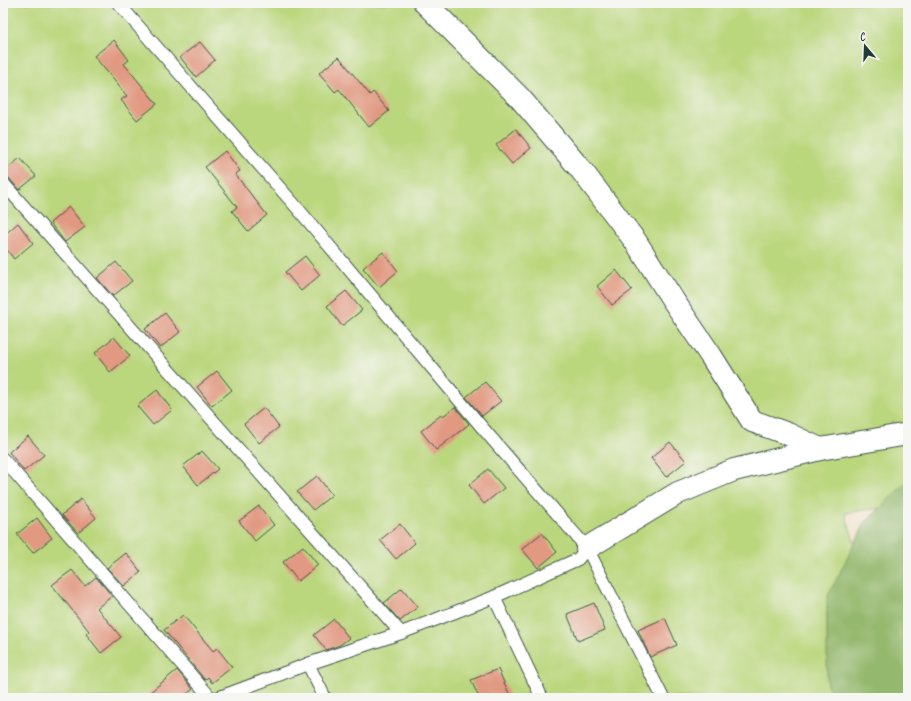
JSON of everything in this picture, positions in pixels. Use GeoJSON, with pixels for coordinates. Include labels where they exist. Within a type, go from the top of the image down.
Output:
{"type":"FeatureCollection","features":[{"type":"Feature","properties":{"kind":"street"},"geometry":{"type":"LineString","coordinates":[[425,3],[520,98],[582,171],[636,242],[752,421],[788,434],[820,449]]}},
{"type":"Feature","properties":{"kind":"street"},"geometry":{"type":"LineString","coordinates":[[587,548],[678,493],[734,470],[820,449],[908,434]]}},
{"type":"Feature","properties":{"kind":"lane"},"geometry":{"type":"LineString","coordinates":[[118,3],[294,204],[486,432],[587,548],[663,698]]}},
{"type":"Feature","properties":{"kind":"lane"},"geometry":{"type":"LineString","coordinates":[[3,183],[401,633]]}},
{"type":"Feature","properties":{"kind":"lane"},"geometry":{"type":"LineString","coordinates":[[3,459],[211,698]]}},
{"type":"Feature","properties":{"kind":"lane"},"geometry":{"type":"LineString","coordinates":[[217,698],[308,664],[401,633],[494,598],[578,559],[587,548]]}},
{"type":"Feature","properties":{"kind":"lane"},"geometry":{"type":"LineString","coordinates":[[494,598],[542,698]]}},
{"type":"Feature","properties":{"kind":"lane"},"geometry":{"type":"LineString","coordinates":[[308,664],[325,698]]}},
{"type":"Feature","properties":{"kind":"green space"},"geometry":{"type":"Polygon","coordinates":[[[3,3],[908,3],[908,504],[845,513],[904,698],[3,698],[3,3]]]}},
{"type":"Feature","properties":{"kind":"green space"},"geometry":{"type":"Polygon","coordinates":[[[906,482],[908,482],[908,698],[836,698],[827,685],[827,598],[865,523],[906,482]]]}},
{"type":"Feature","properties":{"kind":"building"},"geometry":{"type":"Polygon","coordinates":[[[114,40],[129,60],[124,64],[157,104],[137,120],[121,100],[127,96],[94,56],[114,40]]]}},
{"type":"Feature","properties":{"kind":"building"},"geometry":{"type":"Polygon","coordinates":[[[200,42],[215,60],[196,77],[180,57],[200,42]]]}},
{"type":"Feature","properties":{"kind":"building"},"geometry":{"type":"Polygon","coordinates":[[[339,57],[370,95],[373,92],[389,111],[369,127],[339,89],[335,92],[319,73],[339,57]]]}},
{"type":"Feature","properties":{"kind":"building"},"geometry":{"type":"Polygon","coordinates":[[[516,129],[531,148],[512,164],[496,145],[516,129]]]}},
{"type":"Feature","properties":{"kind":"building"},"geometry":{"type":"Polygon","coordinates":[[[225,151],[240,171],[235,174],[267,215],[248,231],[232,211],[237,207],[205,167],[225,151]]]}},
{"type":"Feature","properties":{"kind":"building"},"geometry":{"type":"Polygon","coordinates":[[[20,158],[36,176],[19,190],[9,178],[3,176],[3,172],[20,158]]]}},
{"type":"Feature","properties":{"kind":"building"},"geometry":{"type":"Polygon","coordinates":[[[69,207],[85,227],[65,242],[50,223],[69,207]]]}},
{"type":"Feature","properties":{"kind":"building"},"geometry":{"type":"Polygon","coordinates":[[[18,223],[33,243],[14,259],[3,245],[3,236],[18,223]]]}},
{"type":"Feature","properties":{"kind":"building"},"geometry":{"type":"Polygon","coordinates":[[[383,252],[398,271],[379,287],[363,268],[383,252]]]}},
{"type":"Feature","properties":{"kind":"building"},"geometry":{"type":"Polygon","coordinates":[[[305,256],[320,275],[301,291],[285,272],[305,256]]]}},
{"type":"Feature","properties":{"kind":"building"},"geometry":{"type":"Polygon","coordinates":[[[116,262],[132,281],[113,296],[97,278],[116,262]]]}},
{"type":"Feature","properties":{"kind":"building"},"geometry":{"type":"Polygon","coordinates":[[[616,270],[632,290],[612,305],[597,286],[616,270]]]}},
{"type":"Feature","properties":{"kind":"building"},"geometry":{"type":"Polygon","coordinates":[[[346,291],[362,310],[342,326],[327,306],[346,291]]]}},
{"type":"Feature","properties":{"kind":"building"},"geometry":{"type":"Polygon","coordinates":[[[165,313],[180,332],[160,348],[145,329],[165,313]]]}},
{"type":"Feature","properties":{"kind":"building"},"geometry":{"type":"Polygon","coordinates":[[[114,337],[130,356],[110,372],[95,353],[114,337]]]}},
{"type":"Feature","properties":{"kind":"building"},"geometry":{"type":"Polygon","coordinates":[[[217,371],[232,390],[212,406],[197,387],[217,371]]]}},
{"type":"Feature","properties":{"kind":"building"},"geometry":{"type":"Polygon","coordinates":[[[485,382],[501,401],[482,416],[466,397],[485,382]]]}},
{"type":"Feature","properties":{"kind":"building"},"geometry":{"type":"Polygon","coordinates":[[[157,390],[172,410],[153,425],[137,406],[157,390]]]}},
{"type":"Feature","properties":{"kind":"building"},"geometry":{"type":"Polygon","coordinates":[[[455,407],[469,424],[436,450],[421,431],[441,415],[442,417],[455,407]]]}},
{"type":"Feature","properties":{"kind":"building"},"geometry":{"type":"Polygon","coordinates":[[[264,408],[279,427],[259,443],[244,424],[264,408]]]}},
{"type":"Feature","properties":{"kind":"building"},"geometry":{"type":"Polygon","coordinates":[[[28,436],[44,455],[24,471],[9,452],[28,436]]]}},
{"type":"Feature","properties":{"kind":"building"},"geometry":{"type":"Polygon","coordinates":[[[670,442],[686,461],[666,477],[651,458],[670,442]]]}},
{"type":"Feature","properties":{"kind":"building"},"geometry":{"type":"Polygon","coordinates":[[[202,451],[218,469],[198,485],[183,466],[202,451]]]}},
{"type":"Feature","properties":{"kind":"building"},"geometry":{"type":"Polygon","coordinates":[[[488,469],[504,488],[484,504],[469,485],[488,469]]]}},
{"type":"Feature","properties":{"kind":"building"},"geometry":{"type":"Polygon","coordinates":[[[317,476],[332,495],[313,510],[297,492],[317,476]]]}},
{"type":"Feature","properties":{"kind":"building"},"geometry":{"type":"Polygon","coordinates":[[[81,499],[96,518],[78,533],[62,515],[81,499]]]}},
{"type":"Feature","properties":{"kind":"building"},"geometry":{"type":"Polygon","coordinates":[[[259,506],[274,525],[255,541],[239,521],[259,506]]]}},
{"type":"Feature","properties":{"kind":"building"},"geometry":{"type":"Polygon","coordinates":[[[37,518],[52,538],[33,553],[17,534],[37,518]]]}},
{"type":"Feature","properties":{"kind":"building"},"geometry":{"type":"Polygon","coordinates":[[[400,524],[415,543],[396,559],[380,540],[400,524]]]}},
{"type":"Feature","properties":{"kind":"building"},"geometry":{"type":"Polygon","coordinates":[[[542,533],[557,552],[538,568],[522,549],[542,533]]]}},
{"type":"Feature","properties":{"kind":"building"},"geometry":{"type":"Polygon","coordinates":[[[303,546],[318,565],[298,581],[283,562],[303,546]]]}},
{"type":"Feature","properties":{"kind":"building"},"geometry":{"type":"Polygon","coordinates":[[[126,553],[141,572],[124,586],[107,568],[126,553]]]}},
{"type":"Feature","properties":{"kind":"building"},"geometry":{"type":"Polygon","coordinates":[[[72,570],[85,586],[96,577],[112,596],[97,608],[121,637],[101,653],[86,634],[89,631],[52,585],[72,570]]]}},
{"type":"Feature","properties":{"kind":"building"},"geometry":{"type":"Polygon","coordinates":[[[402,588],[418,607],[400,621],[384,603],[402,588]]]}},
{"type":"Feature","properties":{"kind":"building"},"geometry":{"type":"Polygon","coordinates":[[[594,603],[605,630],[578,641],[567,614],[594,603]]]}},
{"type":"Feature","properties":{"kind":"building"},"geometry":{"type":"Polygon","coordinates":[[[183,615],[213,651],[217,648],[232,667],[212,683],[208,677],[205,680],[164,630],[183,615]]]}},
{"type":"Feature","properties":{"kind":"building"},"geometry":{"type":"Polygon","coordinates":[[[665,618],[677,645],[650,657],[638,630],[665,618]]]}},
{"type":"Feature","properties":{"kind":"building"},"geometry":{"type":"Polygon","coordinates":[[[334,619],[349,638],[340,645],[326,650],[314,635],[334,619]]]}},
{"type":"Feature","properties":{"kind":"building"},"geometry":{"type":"Polygon","coordinates":[[[498,669],[511,698],[479,698],[471,680],[498,669]]]}},
{"type":"Feature","properties":{"kind":"building"},"geometry":{"type":"Polygon","coordinates":[[[177,670],[193,689],[182,698],[143,698],[177,670]]]}}]}
